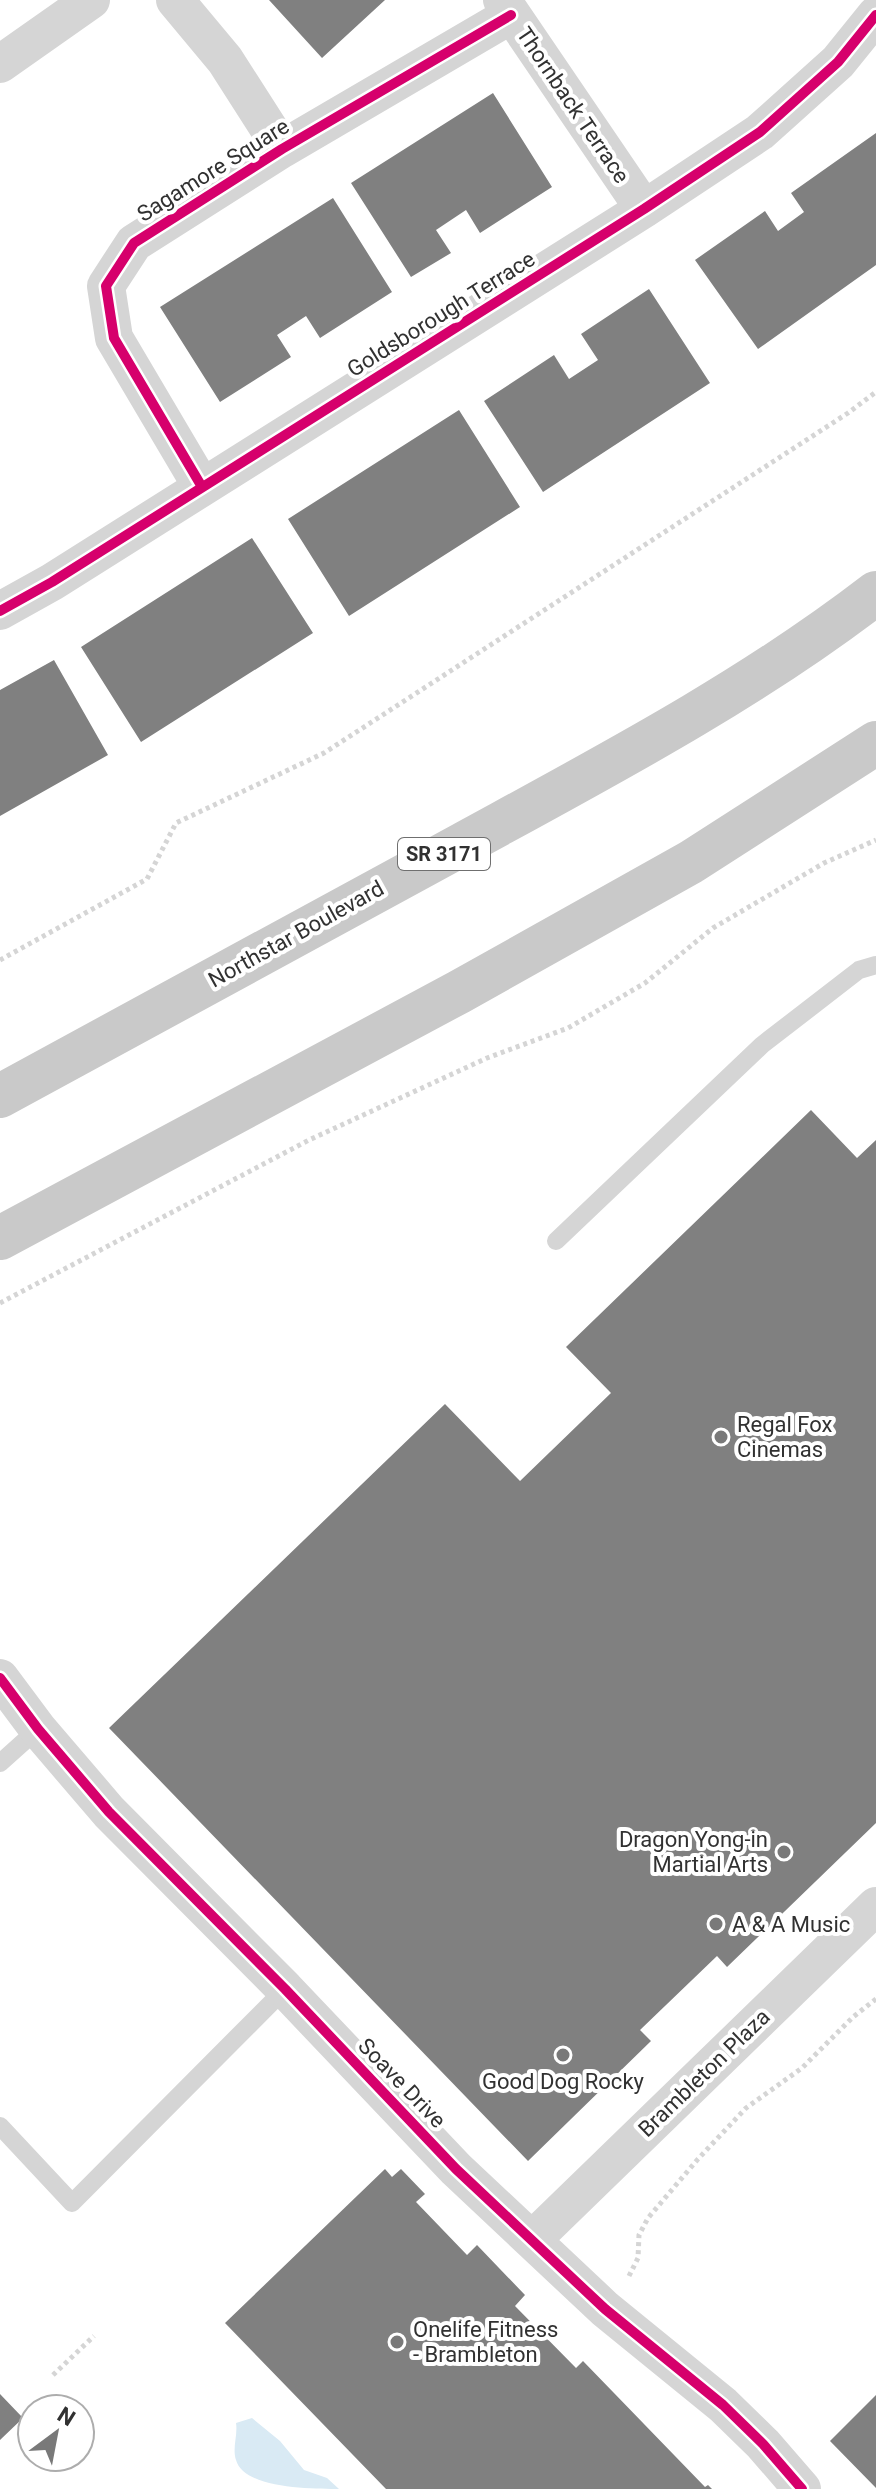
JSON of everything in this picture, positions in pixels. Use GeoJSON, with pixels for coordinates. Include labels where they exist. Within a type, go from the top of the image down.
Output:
{"type":"FeatureCollection","features":[{"type":"Feature","properties":{"kind":"main road","name":"Northstar Boulevard"},"geometry":{"type":"LineString","coordinates":[[0,1096],[695,715],[876,593]]}},
{"type":"Feature","properties":{"kind":"main road"},"geometry":{"type":"LineString","coordinates":[[0,1238],[459,992],[691,862],[876,743]]}},
{"type":"Feature","properties":{"kind":"street"},"geometry":{"type":"LineString","coordinates":[[0,64],[91,0]]}},
{"type":"Feature","properties":{"kind":"street"},"geometry":{"type":"LineString","coordinates":[[175,0],[225,60],[282,149]]}},
{"type":"Feature","properties":{"kind":"street","name":"Sagamore Square"},"geometry":{"type":"LineString","coordinates":[[202,487],[114,338],[106,286],[134,243],[507,7]]}},
{"type":"Feature","properties":{"kind":"street","name":"Thornback Terrace"},"geometry":{"type":"LineString","coordinates":[[507,7],[644,209]]}},
{"type":"Feature","properties":{"kind":"street","name":"Goldsborough Terrace"},"geometry":{"type":"LineString","coordinates":[[0,611],[52,582],[644,209],[760,132],[838,62],[876,15]]}},
{"type":"Feature","properties":{"kind":"street","name":"Soave Drive"},"geometry":{"type":"LineString","coordinates":[[0,1678],[38,1729],[109,1812],[285,1989],[456,2169],[605,2309],[723,2405],[763,2444],[802,2489]]}},
{"type":"Feature","properties":{"kind":"street","name":"Brambleton Plaza"},"geometry":{"type":"LineString","coordinates":[[532,2240],[876,1906]]}},
{"type":"Feature","properties":{"kind":"lane"},"geometry":{"type":"LineString","coordinates":[[556,1241],[762,1045],[859,970],[876,965]]}},
{"type":"Feature","properties":{"kind":"lane"},"geometry":{"type":"LineString","coordinates":[[0,1763],[38,1729]]}},
{"type":"Feature","properties":{"kind":"lane"},"geometry":{"type":"LineString","coordinates":[[0,2126],[72,2203],[285,1989]]}},
{"type":"Feature","properties":{"kind":"path"},"geometry":{"type":"LineString","coordinates":[[0,960],[147,879],[176,823],[324,753],[876,392]]}},
{"type":"Feature","properties":{"kind":"path"},"geometry":{"type":"LineString","coordinates":[[0,1303],[309,1140],[487,1058],[568,1028],[645,983],[713,928],[824,863],[876,840]]}},
{"type":"Feature","properties":{"kind":"path"},"geometry":{"type":"LineString","coordinates":[[605,2309],[630,2275],[638,2258],[639,2235],[648,2218],[698,2159],[746,2108],[802,2068],[853,2017],[876,1999]]}},
{"type":"Feature","properties":{"kind":"path"},"geometry":{"type":"LineString","coordinates":[[53,2375],[94,2336]]}},
{"type":"Feature","properties":{"kind":"shaded area"},"geometry":{"type":"Polygon","coordinates":[[[252,2418],[280,2441],[304,2470],[327,2478],[339,2489],[313,2489],[265,2482],[242,2470],[235,2455],[236,2423],[252,2418]]]}},
{"type":"Feature","properties":{"kind":"building"},"geometry":{"type":"Polygon","coordinates":[[[269,0],[385,0],[322,58],[269,0]]]}},
{"type":"Feature","properties":{"kind":"building"},"geometry":{"type":"Polygon","coordinates":[[[493,93],[552,187],[480,233],[466,210],[436,230],[451,253],[411,277],[351,183],[493,93]]]}},
{"type":"Feature","properties":{"kind":"building"},"geometry":{"type":"Polygon","coordinates":[[[876,133],[876,265],[758,349],[695,260],[765,211],[778,231],[804,212],[791,193],[876,133]]]}},
{"type":"Feature","properties":{"kind":"building"},"geometry":{"type":"Polygon","coordinates":[[[333,198],[392,292],[320,338],[306,316],[277,335],[291,357],[220,402],[160,307],[333,198]]]}},
{"type":"Feature","properties":{"kind":"building"},"geometry":{"type":"Polygon","coordinates":[[[649,289],[710,383],[543,492],[484,401],[554,355],[569,379],[598,360],[581,334],[649,289]]]}},
{"type":"Feature","properties":{"kind":"building"},"geometry":{"type":"Polygon","coordinates":[[[459,410],[520,507],[349,616],[288,519],[459,410]]]}},
{"type":"Feature","properties":{"kind":"building"},"geometry":{"type":"Polygon","coordinates":[[[252,538],[313,633],[141,742],[81,647],[252,538]]]}},
{"type":"Feature","properties":{"kind":"building"},"geometry":{"type":"Polygon","coordinates":[[[54,660],[108,755],[0,816],[0,690],[54,660]]]}},
{"type":"Feature","properties":{"kind":"building"},"geometry":{"type":"Polygon","coordinates":[[[811,1110],[857,1158],[876,1140],[876,1823],[727,1967],[717,1956],[640,2030],[651,2041],[528,2161],[109,1728],[445,1404],[520,1481],[611,1393],[566,1347],[811,1110]]]}},
{"type":"Feature","properties":{"kind":"building","name":"Onelife Fitness - Brambleton"},"geometry":{"type":"Polygon","coordinates":[[[385,2169],[392,2177],[401,2169],[425,2194],[416,2202],[467,2255],[477,2245],[525,2295],[515,2306],[576,2368],[583,2361],[705,2487],[708,2485],[712,2489],[386,2489],[225,2323],[385,2169]]]}},
{"type":"Feature","properties":{"kind":"building"},"geometry":{"type":"Polygon","coordinates":[[[0,2394],[16,2411],[16,2425],[0,2440],[0,2394]]]}},
{"type":"Feature","properties":{"kind":"building"},"geometry":{"type":"Polygon","coordinates":[[[876,2395],[876,2488],[830,2441],[876,2395]]]}},
{"type":"Feature","properties":{"kind":"cycle path"},"geometry":{"type":"LineString","coordinates":[[202,487],[114,338],[106,286],[134,243],[282,149],[511,15]]}},
{"type":"Feature","properties":{"kind":"cycle path"},"geometry":{"type":"LineString","coordinates":[[0,611],[52,582],[644,209],[760,132],[838,62],[876,15]]}},
{"type":"Feature","properties":{"kind":"cycle path"},"geometry":{"type":"LineString","coordinates":[[0,1678],[38,1729],[109,1812],[285,1989],[456,2169],[605,2309],[723,2405],[763,2444],[802,2489]]}},
{"type":"Feature","properties":{"kind":"place","name":"Regal Fox Cinemas"},"geometry":{"type":"Point","coordinates":[721,1437]}},
{"type":"Feature","properties":{"kind":"place","name":"Dragon Yong-in Martial Arts"},"geometry":{"type":"Point","coordinates":[784,1852]}},
{"type":"Feature","properties":{"kind":"place","name":"A & A Music"},"geometry":{"type":"Point","coordinates":[716,1924]}},
{"type":"Feature","properties":{"kind":"place","name":"Good Dog Rocky"},"geometry":{"type":"Point","coordinates":[563,2055]}},
{"type":"Feature","properties":{"kind":"place","name":"Onelife Fitness - Brambleton"},"geometry":{"type":"Point","coordinates":[397,2342]}}]}
